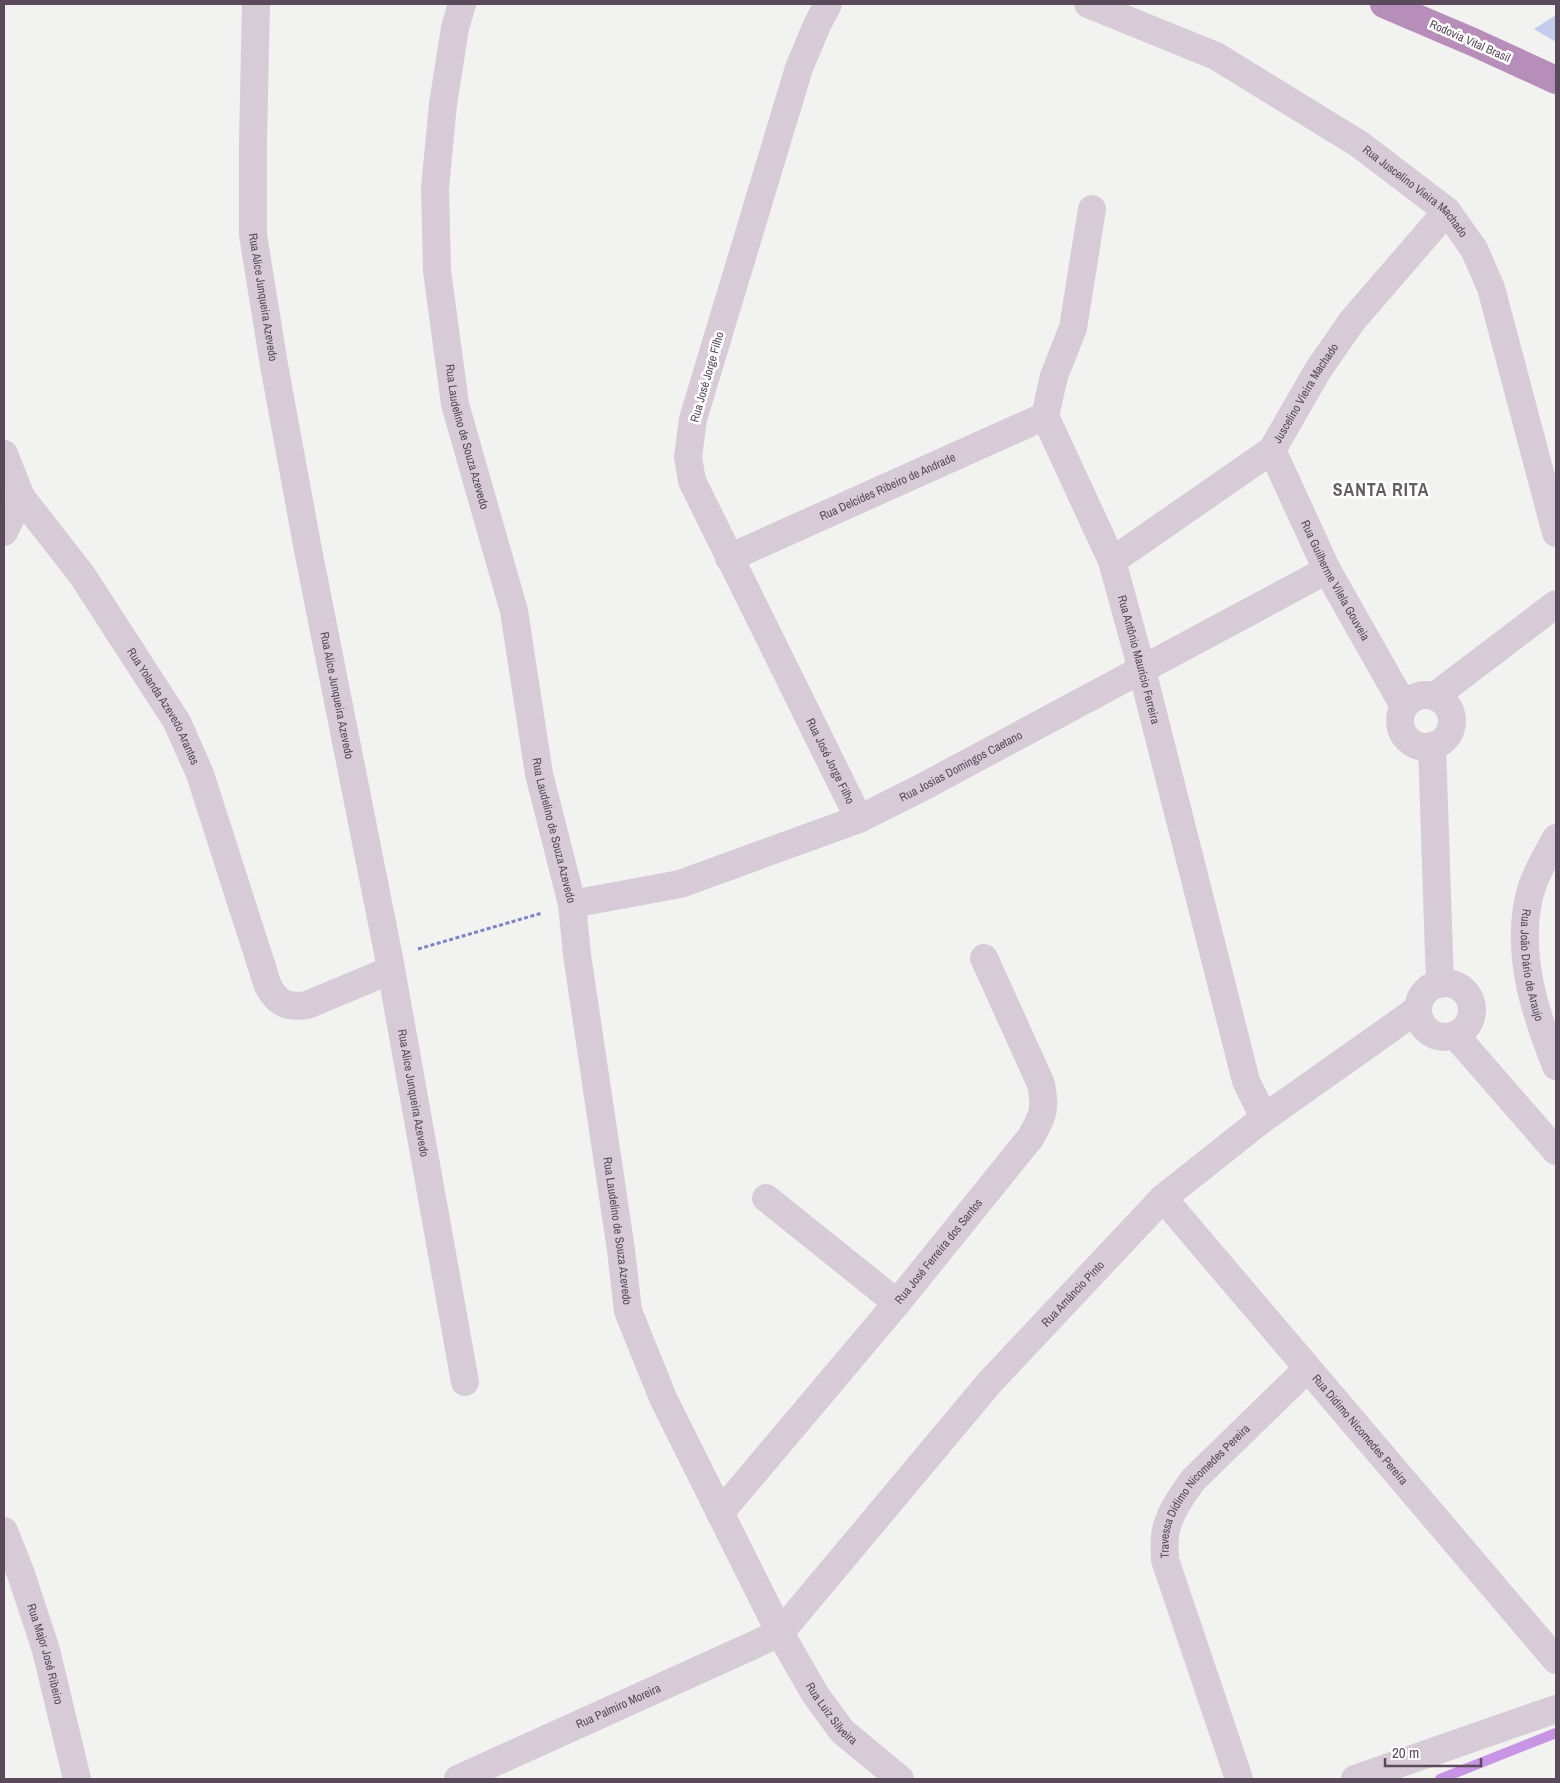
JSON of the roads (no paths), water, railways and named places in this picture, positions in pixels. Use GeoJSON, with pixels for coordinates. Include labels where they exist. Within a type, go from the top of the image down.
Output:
{"type":"FeatureCollection","features":[{"type":"Feature","properties":{"kind":"highway","name":"Rodovia Vital Brasil"},"geometry":{"type":"LineString","coordinates":[[1384,4],[1556,80]]}},
{"type":"Feature","properties":{"kind":"street","name":"Rua Alice Junqueira Azevedo"},"geometry":{"type":"LineString","coordinates":[[256,4],[253,235],[274,365],[308,550],[390,964],[465,1382]]}},
{"type":"Feature","properties":{"kind":"street","name":"Rua Laudelino de Souza Azevedo"},"geometry":{"type":"LineString","coordinates":[[462,4],[455,28],[443,104],[435,188],[437,271],[454,404],[514,611],[539,774],[572,904],[577,955],[621,1250],[628,1311],[663,1398],[780,1633]]}},
{"type":"Feature","properties":{"kind":"street","name":"Rua José Jorge Filho"},"geometry":{"type":"LineString","coordinates":[[828,4],[799,68],[694,419],[688,457],[692,481],[858,819]]}},
{"type":"Feature","properties":{"kind":"street","name":"Rua Juscelino Vieira Machado"},"geometry":{"type":"LineString","coordinates":[[1088,4],[1216,56],[1359,144],[1447,211],[1474,249],[1491,288],[1556,533]]}},
{"type":"Feature","properties":{"kind":"street"},"geometry":{"type":"LineString","coordinates":[[1045,416],[1054,376],[1074,328],[1092,209]]}},
{"type":"Feature","properties":{"kind":"street","name":"Juscelino Vieira Machado"},"geometry":{"type":"LineString","coordinates":[[1112,561],[1272,450],[1318,370],[1352,320],[1447,211]]}},
{"type":"Feature","properties":{"kind":"street","name":"Rua Delcídes Ribeiro de Andrade"},"geometry":{"type":"LineString","coordinates":[[729,558],[1045,416]]}},
{"type":"Feature","properties":{"kind":"street","name":"Rua Antônio Maurício Ferreira"},"geometry":{"type":"LineString","coordinates":[[1045,416],[1112,561],[1142,670],[1246,1081],[1264,1118]]}},
{"type":"Feature","properties":{"kind":"street","name":"Rua Guilherme Vilela Gouveia"},"geometry":{"type":"LineString","coordinates":[[1272,450],[1327,570],[1404,706]]}},
{"type":"Feature","properties":{"kind":"street","name":"Rua Yolanda Azevedo Arantes"},"geometry":{"type":"LineString","coordinates":[[4,454],[21,497],[82,575],[177,722],[200,774],[268,986],[274,997],[289,1005],[307,1005],[390,964]]}},
{"type":"Feature","properties":{"kind":"street"},"geometry":{"type":"LineString","coordinates":[[4,532],[21,497]]}},
{"type":"Feature","properties":{"kind":"street","name":"Rua Josias Domingos Caetano"},"geometry":{"type":"LineString","coordinates":[[572,904],[680,884],[858,819],[1142,670],[1327,570]]}},
{"type":"Feature","properties":{"kind":"street"},"geometry":{"type":"LineString","coordinates":[[1435,696],[1448,706],[1452,722],[1451,729],[1441,743],[1424,747],[1407,739],[1402,732],[1400,714],[1404,706],[1418,696],[1435,696],[1556,604]]}},
{"type":"Feature","properties":{"kind":"street"},"geometry":{"type":"LineString","coordinates":[[1432,746],[1440,984]]}},
{"type":"Feature","properties":{"kind":"street","name":"Rua João Dário de Araujo"},"geometry":{"type":"LineString","coordinates":[[1556,838],[1539,870],[1529,897],[1523,940],[1528,976],[1539,1020],[1556,1066]]}},
{"type":"Feature","properties":{"kind":"street","name":"Rua José Ferreira dos Santos"},"geometry":{"type":"LineString","coordinates":[[720,1513],[897,1303],[1031,1137],[1042,1117],[1044,1101],[1041,1084],[984,958]]}},
{"type":"Feature","properties":{"kind":"street"},"geometry":{"type":"LineString","coordinates":[[1440,984],[1449,984],[1464,992],[1469,999],[1471,1007],[1468,1024],[1455,1035],[1446,1037],[1437,1036],[1422,1026],[1418,1009],[1424,992],[1440,984]]}},
{"type":"Feature","properties":{"kind":"street","name":"Rua Amâncio Pinto"},"geometry":{"type":"LineString","coordinates":[[780,1633],[990,1382],[1163,1198],[1264,1118],[1418,1009]]}},
{"type":"Feature","properties":{"kind":"street"},"geometry":{"type":"LineString","coordinates":[[1455,1035],[1556,1151]]}},
{"type":"Feature","properties":{"kind":"street"},"geometry":{"type":"LineString","coordinates":[[766,1198],[897,1303]]}},
{"type":"Feature","properties":{"kind":"street","name":"Rua Dídimo Nicomedes Pereira"},"geometry":{"type":"LineString","coordinates":[[1163,1198],[1556,1660]]}},
{"type":"Feature","properties":{"kind":"street","name":"Travessa Dídimo Nicomedes Pereira"},"geometry":{"type":"LineString","coordinates":[[1239,1779],[1165,1560],[1165,1536],[1169,1521],[1179,1501],[1193,1480],[1308,1369]]}},
{"type":"Feature","properties":{"kind":"street","name":"Rua Major José Ribeiro"},"geometry":{"type":"LineString","coordinates":[[4,1531],[21,1574],[46,1650],[77,1779]]}},
{"type":"Feature","properties":{"kind":"street","name":"Rua Palmiro Moreira"},"geometry":{"type":"LineString","coordinates":[[458,1779],[780,1633]]}},
{"type":"Feature","properties":{"kind":"street","name":"Rua Luiz Silveira"},"geometry":{"type":"LineString","coordinates":[[780,1633],[815,1694],[842,1731],[900,1779]]}},
{"type":"Feature","properties":{"kind":"street"},"geometry":{"type":"LineString","coordinates":[[1355,1779],[1556,1709]]}},
{"type":"Feature","properties":{"kind":"waterway"},"geometry":{"type":"LineString","coordinates":[[1440,1779],[1556,1733]]}},
{"type":"Feature","properties":{"kind":"district","name":"SANTA RITA"},"geometry":{"type":"Point","coordinates":[1381,490]}}]}
